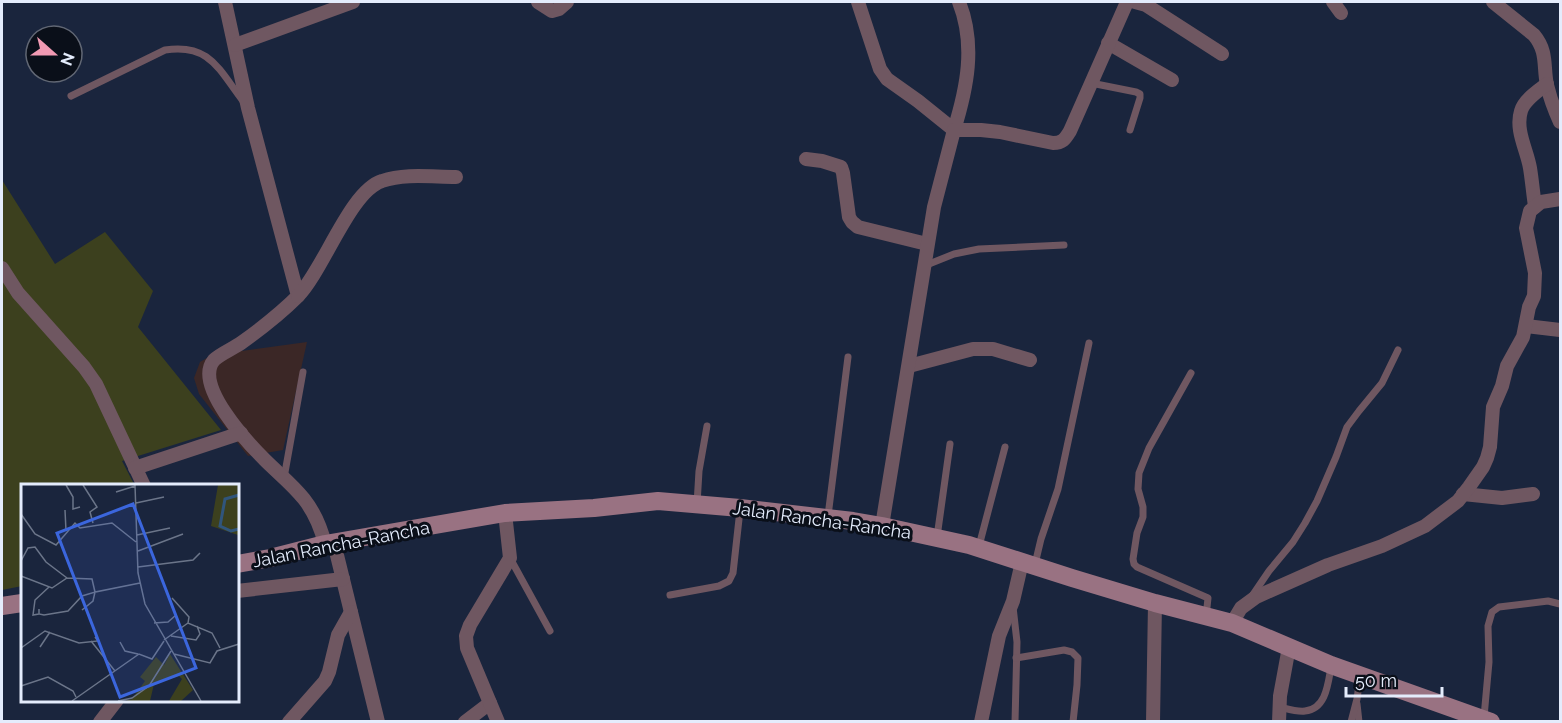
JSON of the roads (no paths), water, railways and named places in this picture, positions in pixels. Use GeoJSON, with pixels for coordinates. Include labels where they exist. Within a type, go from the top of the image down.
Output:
{"type":"FeatureCollection","features":[{"type":"Feature","properties":{"kind":"main road","name":"Jalan Rancha-Rancha"},"geometry":{"type":"LineString","coordinates":[[238,564],[330,544],[505,513],[594,508],[658,501],[828,518],[882,526],[978,548],[1155,603],[1232,623],[1331,665],[1454,712],[1487,720]]}},
{"type":"Feature","properties":{"kind":"main road"},"geometry":{"type":"LineString","coordinates":[[2,606],[21,603]]}},
{"type":"Feature","properties":{"kind":"street"},"geometry":{"type":"LineString","coordinates":[[225,2],[248,108],[298,296]]}},
{"type":"Feature","properties":{"kind":"street"},"geometry":{"type":"LineString","coordinates":[[235,45],[353,2]]}},
{"type":"Feature","properties":{"kind":"street"},"geometry":{"type":"LineString","coordinates":[[538,2],[552,11],[559,9],[567,2]]}},
{"type":"Feature","properties":{"kind":"street"},"geometry":{"type":"LineString","coordinates":[[858,2],[880,69],[887,79],[918,100],[954,130],[1000,132],[1053,143],[1061,143],[1070,131],[1127,2]]}},
{"type":"Feature","properties":{"kind":"street"},"geometry":{"type":"LineString","coordinates":[[882,526],[927,244],[934,207],[964,97],[968,70],[969,40],[959,2]]}},
{"type":"Feature","properties":{"kind":"street"},"geometry":{"type":"LineString","coordinates":[[1135,2],[1146,5],[1222,54]]}},
{"type":"Feature","properties":{"kind":"street"},"geometry":{"type":"LineString","coordinates":[[1493,2],[1539,41],[1545,56],[1560,122]]}},
{"type":"Feature","properties":{"kind":"street"},"geometry":{"type":"LineString","coordinates":[[1108,43],[1172,80]]}},
{"type":"Feature","properties":{"kind":"street"},"geometry":{"type":"LineString","coordinates":[[1535,206],[1530,165],[1519,123],[1521,110],[1529,99],[1551,82]]}},
{"type":"Feature","properties":{"kind":"street"},"geometry":{"type":"LineString","coordinates":[[806,159],[841,167],[849,217],[858,227],[927,244]]}},
{"type":"Feature","properties":{"kind":"street"},"geometry":{"type":"LineString","coordinates":[[378,722],[343,579],[330,544],[315,514],[303,497],[263,458],[216,399],[210,385],[209,372],[214,361],[272,321],[298,296],[314,276],[358,199],[370,187],[378,182],[405,177],[456,177]]}},
{"type":"Feature","properties":{"kind":"street"},"geometry":{"type":"LineString","coordinates":[[1232,623],[1241,608],[1256,597],[1425,526],[1458,501],[1487,458],[1495,398],[1502,386],[1507,366],[1523,337],[1529,307],[1534,296],[1535,273],[1526,228],[1530,211],[1541,202],[1560,200]]}},
{"type":"Feature","properties":{"kind":"street"},"geometry":{"type":"LineString","coordinates":[[2,268],[18,293],[84,366],[96,384],[143,484]]}},
{"type":"Feature","properties":{"kind":"street"},"geometry":{"type":"LineString","coordinates":[[1526,326],[1560,330]]}},
{"type":"Feature","properties":{"kind":"street"},"geometry":{"type":"LineString","coordinates":[[909,366],[973,349],[993,349],[1030,360]]}},
{"type":"Feature","properties":{"kind":"street"},"geometry":{"type":"LineString","coordinates":[[135,468],[241,433]]}},
{"type":"Feature","properties":{"kind":"street"},"geometry":{"type":"LineString","coordinates":[[1463,494],[1502,498],[1533,494]]}},
{"type":"Feature","properties":{"kind":"street"},"geometry":{"type":"LineString","coordinates":[[498,722],[467,648],[466,636],[470,625],[510,558],[505,513]]}},
{"type":"Feature","properties":{"kind":"street"},"geometry":{"type":"LineString","coordinates":[[981,722],[999,636],[1028,564]]}},
{"type":"Feature","properties":{"kind":"street"},"geometry":{"type":"LineString","coordinates":[[238,591],[343,579]]}},
{"type":"Feature","properties":{"kind":"street"},"geometry":{"type":"LineString","coordinates":[[1153,722],[1155,603]]}},
{"type":"Feature","properties":{"kind":"street"},"geometry":{"type":"LineString","coordinates":[[289,722],[325,681],[338,635],[351,612]]}},
{"type":"Feature","properties":{"kind":"street"},"geometry":{"type":"LineString","coordinates":[[1279,722],[1280,696],[1289,647]]}},
{"type":"Feature","properties":{"kind":"street"},"geometry":{"type":"LineString","coordinates":[[100,722],[115,702]]}},
{"type":"Feature","properties":{"kind":"street"},"geometry":{"type":"LineString","coordinates":[[465,722],[490,704]]}},
{"type":"Feature","properties":{"kind":"lane"},"geometry":{"type":"LineString","coordinates":[[71,96],[165,50],[177,48],[201,52],[211,59],[248,108]]}},
{"type":"Feature","properties":{"kind":"lane"},"geometry":{"type":"LineString","coordinates":[[1091,83],[1140,94],[1130,130]]}},
{"type":"Feature","properties":{"kind":"lane"},"geometry":{"type":"LineString","coordinates":[[924,266],[954,254],[979,249],[1064,245]]}},
{"type":"Feature","properties":{"kind":"lane"},"geometry":{"type":"LineString","coordinates":[[1028,564],[1041,539],[1058,489],[1089,343]]}},
{"type":"Feature","properties":{"kind":"lane"},"geometry":{"type":"LineString","coordinates":[[1248,602],[1305,523],[1317,501],[1347,427],[1382,383],[1398,350]]}},
{"type":"Feature","properties":{"kind":"lane"},"geometry":{"type":"LineString","coordinates":[[828,518],[848,357]]}},
{"type":"Feature","properties":{"kind":"lane"},"geometry":{"type":"LineString","coordinates":[[284,478],[303,372]]}},
{"type":"Feature","properties":{"kind":"lane"},"geometry":{"type":"LineString","coordinates":[[1191,373],[1149,448],[1139,473],[1138,489],[1143,517],[1137,533],[1133,560],[1137,567],[1208,598],[1206,617]]}},
{"type":"Feature","properties":{"kind":"lane"},"geometry":{"type":"LineString","coordinates":[[697,504],[700,462],[707,426]]}},
{"type":"Feature","properties":{"kind":"lane"},"geometry":{"type":"LineString","coordinates":[[937,538],[950,444]]}},
{"type":"Feature","properties":{"kind":"lane"},"geometry":{"type":"LineString","coordinates":[[978,548],[1005,447]]}},
{"type":"Feature","properties":{"kind":"lane"},"geometry":{"type":"LineString","coordinates":[[670,595],[719,586],[729,581],[733,573],[740,508]]}},
{"type":"Feature","properties":{"kind":"lane"},"geometry":{"type":"LineString","coordinates":[[510,558],[550,631]]}},
{"type":"Feature","properties":{"kind":"lane"},"geometry":{"type":"LineString","coordinates":[[1013,601],[1017,642],[1015,722]]}},
{"type":"Feature","properties":{"kind":"lane"},"geometry":{"type":"LineString","coordinates":[[1487,720],[1488,626],[1492,612],[1499,607],[1548,601],[1560,604]]}},
{"type":"Feature","properties":{"kind":"lane"},"geometry":{"type":"LineString","coordinates":[[1016,658],[1065,650],[1072,652],[1078,658],[1073,722]]}},
{"type":"Feature","properties":{"kind":"lane"},"geometry":{"type":"LineString","coordinates":[[1280,707],[1302,712],[1312,709],[1326,694],[1331,665]]}},
{"type":"Feature","properties":{"kind":"lane"},"geometry":{"type":"LineString","coordinates":[[1351,722],[1360,675]]}},
{"type":"Feature","properties":{"kind":"lane"},"geometry":{"type":"LineString","coordinates":[[1357,699],[1359,722]]}}]}
